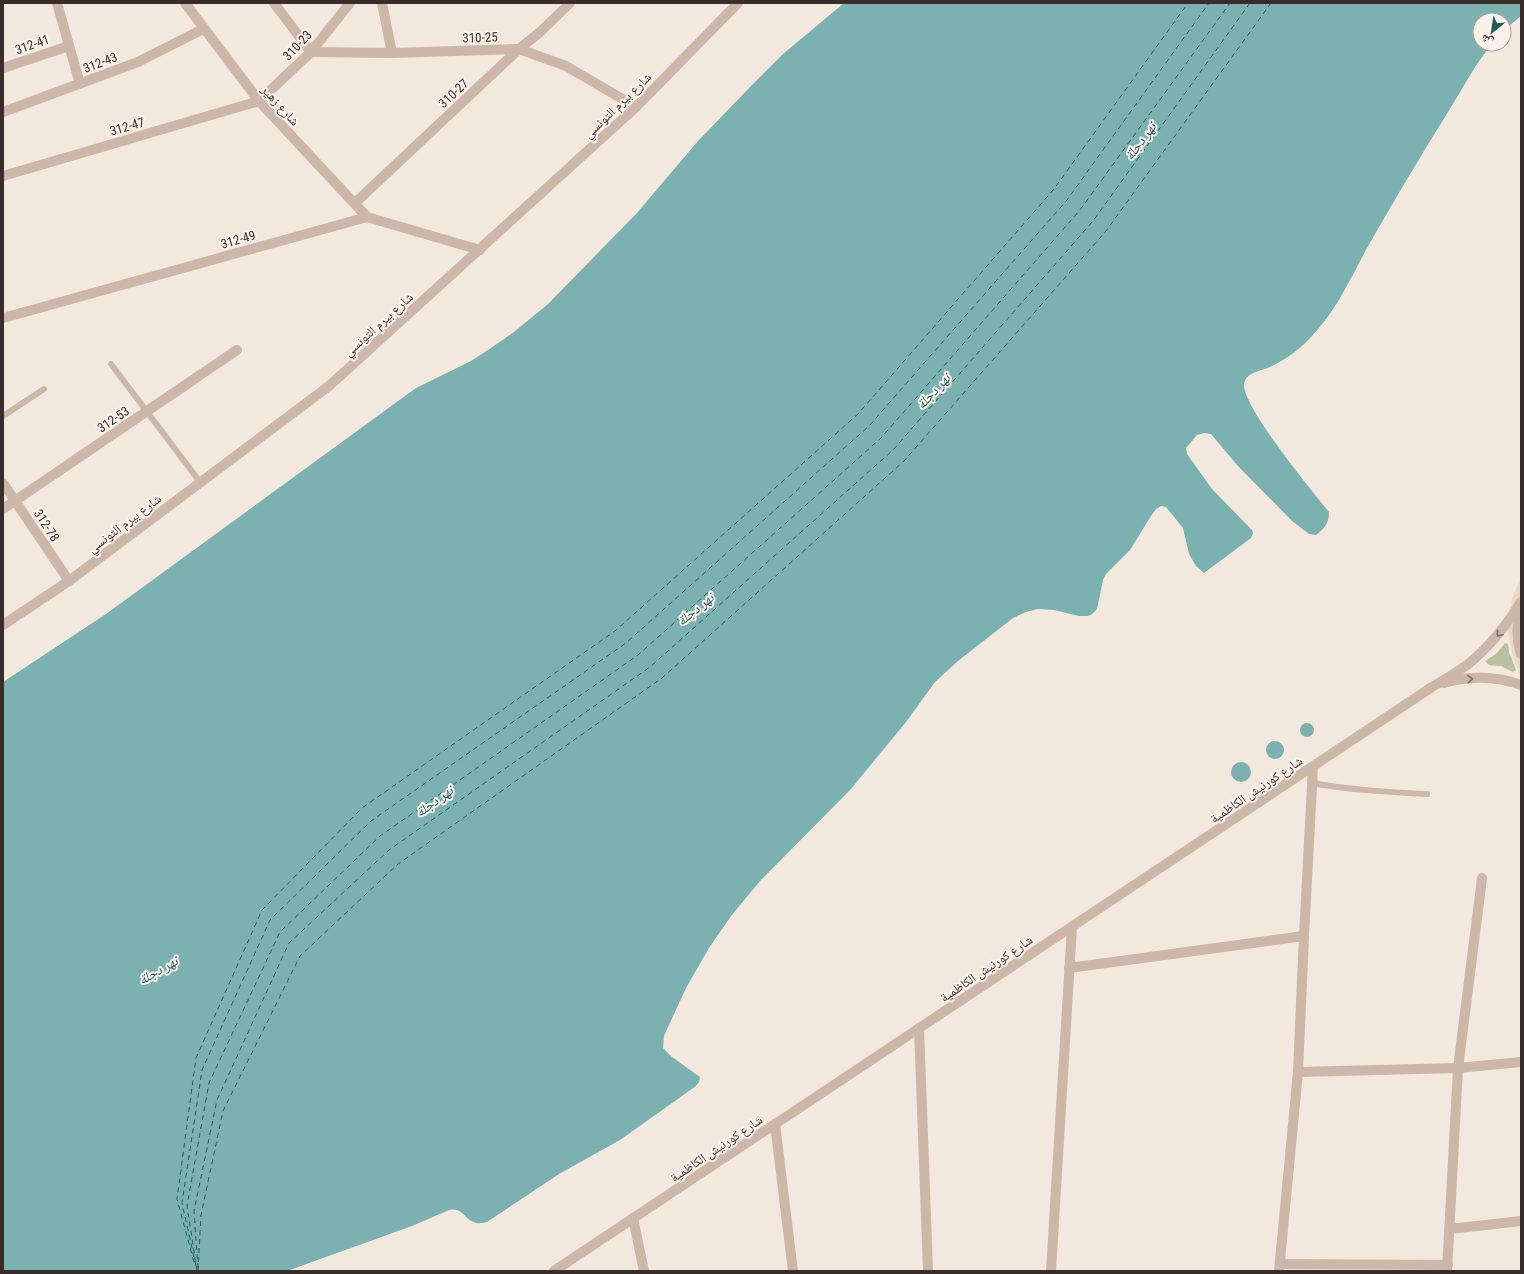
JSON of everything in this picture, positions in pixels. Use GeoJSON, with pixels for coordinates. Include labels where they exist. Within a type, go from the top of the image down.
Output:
{"type":"FeatureCollection","features":[{"type":"Feature","properties":{"kind":"street"},"geometry":{"type":"LineString","coordinates":[[57,3],[80,84]]}},
{"type":"Feature","properties":{"kind":"street","name":"شارع زهير"},"geometry":{"type":"LineString","coordinates":[[184,3],[259,101],[367,217]]}},
{"type":"Feature","properties":{"kind":"street"},"geometry":{"type":"LineString","coordinates":[[274,3],[311,52]]}},
{"type":"Feature","properties":{"kind":"street","name":"310-23"},"geometry":{"type":"LineString","coordinates":[[259,101],[311,52],[350,3]]}},
{"type":"Feature","properties":{"kind":"street"},"geometry":{"type":"LineString","coordinates":[[382,3],[392,53]]}},
{"type":"Feature","properties":{"kind":"street","name":"310-27"},"geometry":{"type":"LineString","coordinates":[[355,203],[570,3]]}},
{"type":"Feature","properties":{"kind":"street","name":"شارع بيرم التونسي"},"geometry":{"type":"LineString","coordinates":[[4,623],[69,581],[329,386],[636,107],[738,3]]}},
{"type":"Feature","properties":{"kind":"street","name":"312-43"},"geometry":{"type":"LineString","coordinates":[[3,112],[138,62],[203,28]]}},
{"type":"Feature","properties":{"kind":"street","name":"312-41"},"geometry":{"type":"LineString","coordinates":[[3,68],[69,46]]}},
{"type":"Feature","properties":{"kind":"street","name":"310-25"},"geometry":{"type":"LineString","coordinates":[[311,52],[392,53],[519,49],[566,66],[636,107]]}},
{"type":"Feature","properties":{"kind":"street","name":"312-47"},"geometry":{"type":"LineString","coordinates":[[3,176],[259,101]]}},
{"type":"Feature","properties":{"kind":"street"},"geometry":{"type":"LineString","coordinates":[[367,217],[480,250]]}},
{"type":"Feature","properties":{"kind":"street","name":"312-49"},"geometry":{"type":"LineString","coordinates":[[3,318],[367,217]]}},
{"type":"Feature","properties":{"kind":"street","name":"312-53"},"geometry":{"type":"LineString","coordinates":[[3,509],[237,350]]}},
{"type":"Feature","properties":{"kind":"street","name":"312-78"},"geometry":{"type":"LineString","coordinates":[[3,483],[69,581]]}},
{"type":"Feature","properties":{"kind":"street"},"geometry":{"type":"LineString","coordinates":[[1521,601],[1517,634],[1521,654]]}},
{"type":"Feature","properties":{"kind":"street","name":"شارع كورنيش الكاظمية"},"geometry":{"type":"LineString","coordinates":[[554,1271],[1432,686],[1466,665],[1496,638],[1521,601]]}},
{"type":"Feature","properties":{"kind":"street","name":"شارع كورنيش الكاظمية"},"geometry":{"type":"LineString","coordinates":[[1432,686],[1458,680],[1484,678],[1511,681],[1521,685]]}},
{"type":"Feature","properties":{"kind":"street"},"geometry":{"type":"LineString","coordinates":[[1312,766],[1298,1072],[1280,1268],[1448,1268],[1458,1068],[1482,878]]}},
{"type":"Feature","properties":{"kind":"street"},"geometry":{"type":"LineString","coordinates":[[1051,1271],[1072,927]]}},
{"type":"Feature","properties":{"kind":"street"},"geometry":{"type":"LineString","coordinates":[[1069,968],[1304,936]]}},
{"type":"Feature","properties":{"kind":"street"},"geometry":{"type":"LineString","coordinates":[[919,1028],[928,1271]]}},
{"type":"Feature","properties":{"kind":"street"},"geometry":{"type":"LineString","coordinates":[[1298,1072],[1458,1068],[1521,1062]]}},
{"type":"Feature","properties":{"kind":"street"},"geometry":{"type":"LineString","coordinates":[[775,1124],[793,1271]]}},
{"type":"Feature","properties":{"kind":"street"},"geometry":{"type":"LineString","coordinates":[[633,1218],[644,1271]]}},
{"type":"Feature","properties":{"kind":"street"},"geometry":{"type":"LineString","coordinates":[[1450,1229],[1521,1221]]}},
{"type":"Feature","properties":{"kind":"lane"},"geometry":{"type":"LineString","coordinates":[[111,364],[200,482]]}},
{"type":"Feature","properties":{"kind":"lane"},"geometry":{"type":"LineString","coordinates":[[3,416],[44,389]]}},
{"type":"Feature","properties":{"kind":"lane"},"geometry":{"type":"LineString","coordinates":[[1312,783],[1351,789],[1427,794]]}},
{"type":"Feature","properties":{"kind":"green space"},"geometry":{"type":"Polygon","coordinates":[[[1505,643],[1508,644],[1509,652],[1516,670],[1513,672],[1501,666],[1489,665],[1485,661],[1496,654],[1505,643]]]}},
{"type":"Feature","properties":{"kind":"shaded area"},"geometry":{"type":"Polygon","coordinates":[[[1521,577],[1521,676],[1515,664],[1508,631],[1512,598],[1521,577]]]}},
{"type":"Feature","properties":{"kind":"water","name":"نهر دجلة"},"geometry":{"type":"Polygon","coordinates":[[[844,3],[1521,3],[1521,16],[1512,23],[1512,12],[1472,12],[1472,52],[1486,52],[1474,69],[1417,163],[1367,248],[1341,296],[1323,323],[1299,348],[1285,359],[1270,367],[1251,374],[1245,380],[1244,384],[1246,395],[1266,429],[1294,468],[1329,512],[1326,525],[1316,535],[1309,534],[1292,521],[1237,465],[1211,434],[1204,433],[1197,435],[1186,448],[1187,454],[1212,489],[1252,530],[1253,533],[1251,538],[1204,573],[1196,566],[1189,554],[1183,528],[1166,507],[1161,506],[1156,509],[1151,516],[1130,550],[1106,574],[1103,580],[1097,609],[1092,614],[1088,616],[1079,616],[1054,610],[1038,609],[1026,612],[1013,618],[958,661],[935,682],[906,722],[851,789],[760,881],[731,916],[709,948],[686,988],[664,1036],[663,1048],[672,1057],[700,1077],[696,1086],[620,1140],[559,1174],[487,1222],[473,1222],[458,1210],[449,1210],[412,1226],[287,1271],[3,1271],[3,682],[106,614],[416,388],[471,361],[514,332],[548,304],[636,214],[698,141],[783,54],[844,3]]]}},
{"type":"Feature","properties":{"kind":"water"},"geometry":{"type":"Polygon","coordinates":[[[1304,723],[1310,723],[1314,727],[1314,733],[1310,737],[1304,737],[1300,733],[1300,727],[1304,723]]]}},
{"type":"Feature","properties":{"kind":"water"},"geometry":{"type":"Polygon","coordinates":[[[1275,741],[1281,744],[1284,750],[1281,756],[1275,759],[1269,756],[1266,750],[1269,744],[1275,741]]]}},
{"type":"Feature","properties":{"kind":"water"},"geometry":{"type":"Polygon","coordinates":[[[1237,762],[1245,762],[1251,768],[1251,776],[1245,782],[1237,782],[1231,776],[1231,768],[1237,762]]]}},
{"type":"Feature","properties":{"kind":"ferry route"},"geometry":{"type":"LineString","coordinates":[[194,1262],[177,1199],[196,1058],[262,910],[362,808],[615,631],[858,414],[1054,189],[1188,3]]}},
{"type":"Feature","properties":{"kind":"ferry route"},"geometry":{"type":"LineString","coordinates":[[196,1266],[182,1203],[202,1070],[270,920],[371,821],[626,643],[869,426],[1067,200],[1209,3]]}},
{"type":"Feature","properties":{"kind":"ferry route"},"geometry":{"type":"LineString","coordinates":[[197,1271],[187,1206],[209,1083],[280,932],[380,836],[638,655],[881,438],[1080,210],[1230,3]]}},
{"type":"Feature","properties":{"kind":"ferry route"},"geometry":{"type":"LineString","coordinates":[[198,1268],[194,1211],[217,1100],[289,943],[389,850],[650,667],[893,450],[1093,221],[1250,3]]}},
{"type":"Feature","properties":{"kind":"ferry route"},"geometry":{"type":"LineString","coordinates":[[198,1271],[201,1215],[223,1111],[300,956],[398,864],[662,678],[904,461],[1106,231],[1271,3]]}}]}
